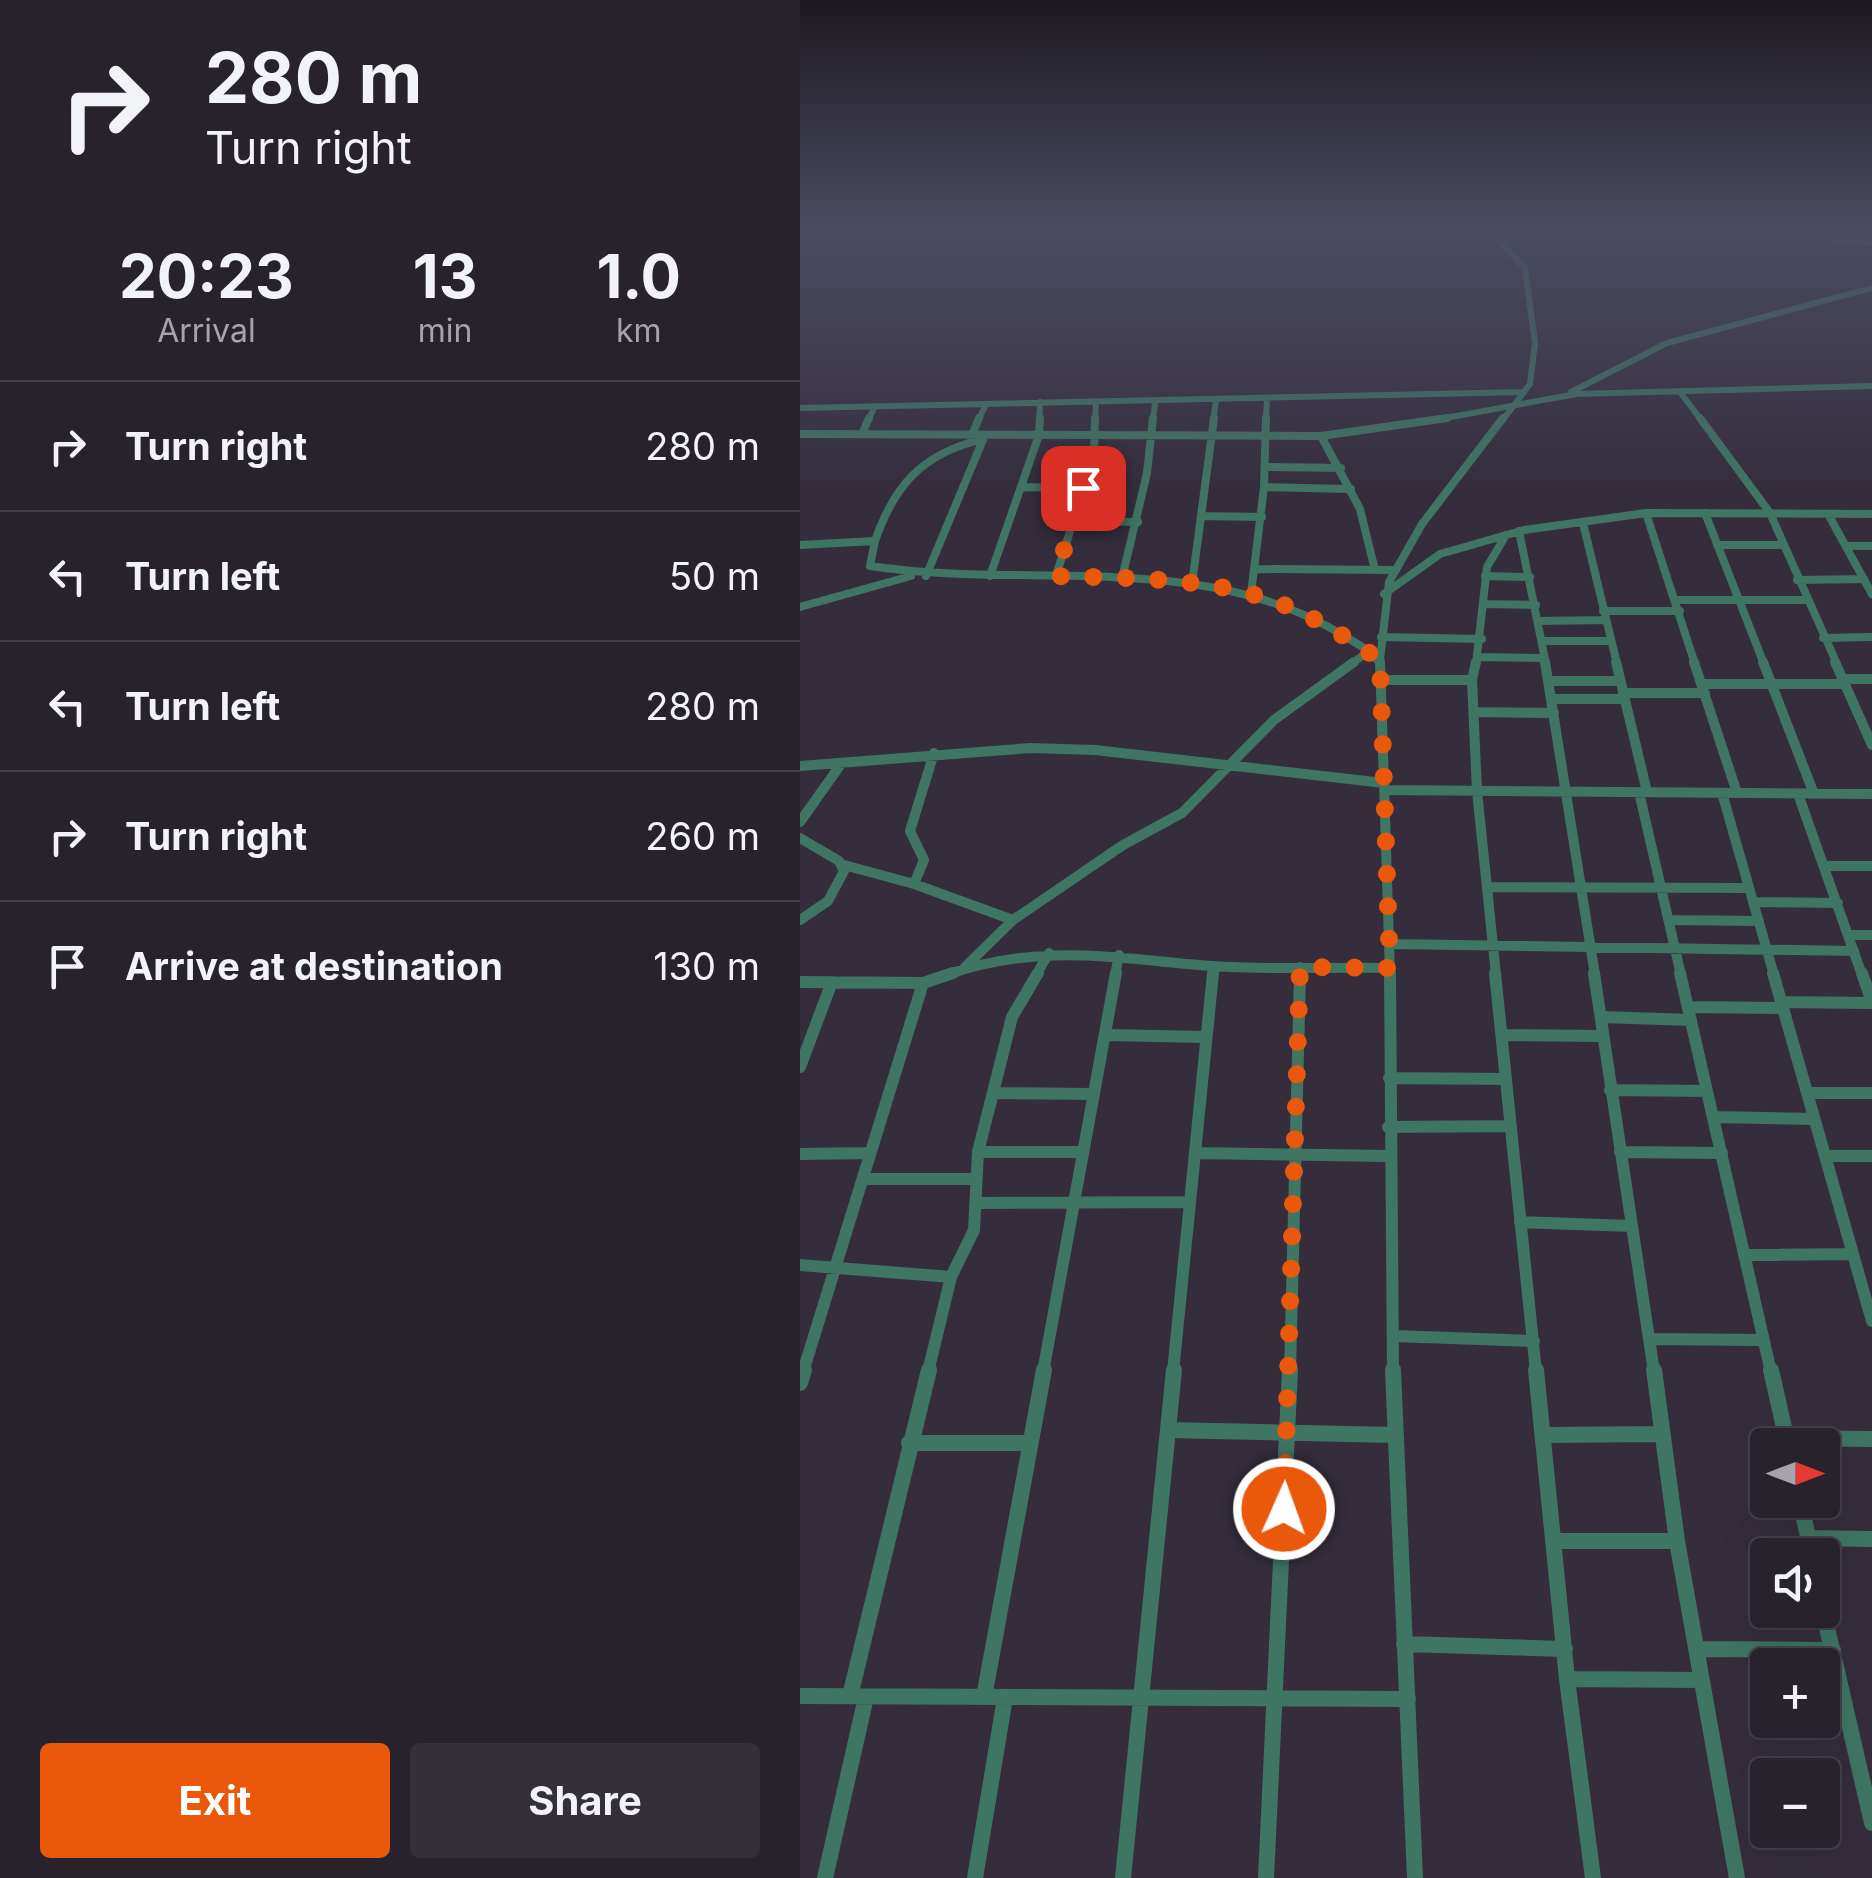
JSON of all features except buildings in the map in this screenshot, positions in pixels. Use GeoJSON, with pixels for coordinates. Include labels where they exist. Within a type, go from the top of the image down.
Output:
{"type":"FeatureCollection","features":[{"type":"Feature","properties":{"kind":"street"},"geometry":{"type":"LineString","coordinates":[[1415,1878],[1392,1436],[1395,1336],[1388,1156],[1390,944],[1380,660],[1384,594],[1422,524],[1530,384],[1534,343],[1531,317]]}},
{"type":"Feature","properties":{"kind":"street"},"geometry":{"type":"LineString","coordinates":[[1558,398],[1667,344],[1767,317]]}},
{"type":"Feature","properties":{"kind":"street"},"geometry":{"type":"LineString","coordinates":[[1380,660],[1337,631],[1250,594],[1122,578],[920,575],[870,566],[875,541],[893,496],[909,474],[937,451],[985,437],[1321,436],[1508,410],[1586,393],[1872,386]]}},
{"type":"Feature","properties":{"kind":"street"},"geometry":{"type":"LineString","coordinates":[[800,408],[1524,392]]}},
{"type":"Feature","properties":{"kind":"street"},"geometry":{"type":"LineString","coordinates":[[1680,392],[1770,513],[1872,745]]}},
{"type":"Feature","properties":{"kind":"street"},"geometry":{"type":"LineString","coordinates":[[1250,594],[1262,517],[1267,398]]}},
{"type":"Feature","properties":{"kind":"street"},"geometry":{"type":"LineString","coordinates":[[1192,584],[1216,401]]}},
{"type":"Feature","properties":{"kind":"street"},"geometry":{"type":"LineString","coordinates":[[990,576],[1039,435],[1040,402]]}},
{"type":"Feature","properties":{"kind":"street"},"geometry":{"type":"LineString","coordinates":[[1056,576],[1094,454],[1096,402]]}},
{"type":"Feature","properties":{"kind":"street"},"geometry":{"type":"LineString","coordinates":[[1122,578],[1138,522],[1155,403]]}},
{"type":"Feature","properties":{"kind":"street"},"geometry":{"type":"LineString","coordinates":[[972,434],[986,404]]}},
{"type":"Feature","properties":{"kind":"street"},"geometry":{"type":"LineString","coordinates":[[862,434],[875,406]]}},
{"type":"Feature","properties":{"kind":"street"},"geometry":{"type":"LineString","coordinates":[[800,434],[985,437]]}},
{"type":"Feature","properties":{"kind":"street"},"geometry":{"type":"LineString","coordinates":[[1321,436],[1351,488],[1375,570]]}},
{"type":"Feature","properties":{"kind":"street"},"geometry":{"type":"LineString","coordinates":[[800,607],[920,575],[985,437]]}},
{"type":"Feature","properties":{"kind":"street"},"geometry":{"type":"LineString","coordinates":[[1266,467],[1341,468]]}},
{"type":"Feature","properties":{"kind":"street"},"geometry":{"type":"LineString","coordinates":[[1021,487],[1083,488]]}},
{"type":"Feature","properties":{"kind":"street"},"geometry":{"type":"LineString","coordinates":[[1264,487],[1351,488]]}},
{"type":"Feature","properties":{"kind":"street"},"geometry":{"type":"LineString","coordinates":[[1384,594],[1440,554],[1513,533],[1646,513],[1872,514]]}},
{"type":"Feature","properties":{"kind":"street"},"geometry":{"type":"LineString","coordinates":[[1646,513],[1737,793]]}},
{"type":"Feature","properties":{"kind":"street"},"geometry":{"type":"LineString","coordinates":[[1705,513],[1814,794]]}},
{"type":"Feature","properties":{"kind":"street"},"geometry":{"type":"LineString","coordinates":[[1828,514],[1872,594]]}},
{"type":"Feature","properties":{"kind":"street"},"geometry":{"type":"LineString","coordinates":[[1201,516],[1262,517]]}},
{"type":"Feature","properties":{"kind":"street"},"geometry":{"type":"LineString","coordinates":[[1072,521],[1138,522]]}},
{"type":"Feature","properties":{"kind":"street"},"geometry":{"type":"LineString","coordinates":[[1583,522],[1623,691],[1660,887],[1783,1428]]}},
{"type":"Feature","properties":{"kind":"street"},"geometry":{"type":"LineString","coordinates":[[1513,533],[1486,576],[1482,640],[1472,680],[1476,791],[1489,887],[1564,1649],[1593,1878]]}},
{"type":"Feature","properties":{"kind":"street"},"geometry":{"type":"LineString","coordinates":[[1513,533],[1530,577],[1550,681],[1650,1339],[1660,1434],[1737,1878]]}},
{"type":"Feature","properties":{"kind":"street"},"geometry":{"type":"LineString","coordinates":[[800,545],[875,541]]}},
{"type":"Feature","properties":{"kind":"street"},"geometry":{"type":"LineString","coordinates":[[1717,545],[1782,545]]}},
{"type":"Feature","properties":{"kind":"street"},"geometry":{"type":"LineString","coordinates":[[1846,546],[1872,546]]}},
{"type":"Feature","properties":{"kind":"street"},"geometry":{"type":"LineString","coordinates":[[1254,569],[1396,570]]}},
{"type":"Feature","properties":{"kind":"street"},"geometry":{"type":"LineString","coordinates":[[1486,576],[1530,577]]}},
{"type":"Feature","properties":{"kind":"street"},"geometry":{"type":"LineString","coordinates":[[1797,580],[1864,580]]}},
{"type":"Feature","properties":{"kind":"street"},"geometry":{"type":"LineString","coordinates":[[1486,604],[1537,613],[1604,616],[1738,600],[1806,600]]}},
{"type":"Feature","properties":{"kind":"street"},"geometry":{"type":"LineString","coordinates":[[1381,637],[1482,640]]}},
{"type":"Feature","properties":{"kind":"street"},"geometry":{"type":"LineString","coordinates":[[1822,638],[1872,637]]}},
{"type":"Feature","properties":{"kind":"street"},"geometry":{"type":"LineString","coordinates":[[1542,640],[1610,641]]}},
{"type":"Feature","properties":{"kind":"street"},"geometry":{"type":"LineString","coordinates":[[962,970],[1014,920],[1110,854],[1182,814],[1274,720],[1368,652]]}},
{"type":"Feature","properties":{"kind":"street"},"geometry":{"type":"LineString","coordinates":[[1479,658],[1544,658]]}},
{"type":"Feature","properties":{"kind":"street"},"geometry":{"type":"LineString","coordinates":[[1550,681],[1623,691],[1872,679]]}},
{"type":"Feature","properties":{"kind":"street"},"geometry":{"type":"LineString","coordinates":[[1381,680],[1472,680]]}},
{"type":"Feature","properties":{"kind":"street"},"geometry":{"type":"LineString","coordinates":[[1474,712],[1553,706],[1623,691]]}},
{"type":"Feature","properties":{"kind":"street"},"geometry":{"type":"LineString","coordinates":[[804,766],[934,753],[1095,750],[1384,786],[1476,791],[1872,794]]}},
{"type":"Feature","properties":{"kind":"street"},"geometry":{"type":"LineString","coordinates":[[914,884],[924,860],[910,831],[934,753]]}},
{"type":"Feature","properties":{"kind":"street"},"geometry":{"type":"LineString","coordinates":[[800,822],[841,764]]}},
{"type":"Feature","properties":{"kind":"street"},"geometry":{"type":"LineString","coordinates":[[1722,793],[1852,1254],[1867,1287],[1872,1321]]}},
{"type":"Feature","properties":{"kind":"street"},"geometry":{"type":"LineString","coordinates":[[1601,1017],[1872,1002],[1798,794]]}},
{"type":"Feature","properties":{"kind":"street"},"geometry":{"type":"LineString","coordinates":[[802,842],[844,865],[914,884],[1014,920]]}},
{"type":"Feature","properties":{"kind":"street"},"geometry":{"type":"LineString","coordinates":[[800,920],[836,891],[844,865]]}},
{"type":"Feature","properties":{"kind":"street"},"geometry":{"type":"LineString","coordinates":[[1824,866],[1872,866]]}},
{"type":"Feature","properties":{"kind":"street"},"geometry":{"type":"LineString","coordinates":[[1489,887],[1660,887],[1838,902]]}},
{"type":"Feature","properties":{"kind":"street"},"geometry":{"type":"LineString","coordinates":[[1669,920],[1759,921]]}},
{"type":"Feature","properties":{"kind":"street"},"geometry":{"type":"LineString","coordinates":[[1850,935],[1872,935]]}},
{"type":"Feature","properties":{"kind":"street"},"geometry":{"type":"LineString","coordinates":[[1390,944],[1854,951]]}},
{"type":"Feature","properties":{"kind":"street"},"geometry":{"type":"LineString","coordinates":[[800,982],[923,983],[962,970],[1049,954],[1120,955],[1214,966],[1390,968]]}},
{"type":"Feature","properties":{"kind":"street"},"geometry":{"type":"LineString","coordinates":[[824,1878],[909,1442],[951,1277],[970,1241],[977,1202],[974,1180],[978,1152],[1018,1000],[1049,954]]}},
{"type":"Feature","properties":{"kind":"street"},"geometry":{"type":"LineString","coordinates":[[984,1698],[1120,955]]}},
{"type":"Feature","properties":{"kind":"street"},"geometry":{"type":"LineString","coordinates":[[1123,1878],[1214,966]]}},
{"type":"Feature","properties":{"kind":"street"},"geometry":{"type":"LineString","coordinates":[[1266,1878],[1288,1433],[1300,967]]}},
{"type":"Feature","properties":{"kind":"street"},"geometry":{"type":"LineString","coordinates":[[800,1067],[832,982]]}},
{"type":"Feature","properties":{"kind":"street"},"geometry":{"type":"LineString","coordinates":[[800,1384],[923,983]]}},
{"type":"Feature","properties":{"kind":"street"},"geometry":{"type":"LineString","coordinates":[[1502,1035],[1603,1036]]}},
{"type":"Feature","properties":{"kind":"street"},"geometry":{"type":"LineString","coordinates":[[1105,1036],[1206,1037]]}},
{"type":"Feature","properties":{"kind":"street"},"geometry":{"type":"LineString","coordinates":[[1389,1078],[1506,1079]]}},
{"type":"Feature","properties":{"kind":"street"},"geometry":{"type":"LineString","coordinates":[[1610,1090],[1707,1091]]}},
{"type":"Feature","properties":{"kind":"street"},"geometry":{"type":"LineString","coordinates":[[993,1092],[1094,1094]]}},
{"type":"Feature","properties":{"kind":"street"},"geometry":{"type":"LineString","coordinates":[[1808,1094],[1872,1093]]}},
{"type":"Feature","properties":{"kind":"street"},"geometry":{"type":"LineString","coordinates":[[1713,1117],[1814,1119]]}},
{"type":"Feature","properties":{"kind":"street"},"geometry":{"type":"LineString","coordinates":[[1388,1127],[1511,1126]]}},
{"type":"Feature","properties":{"kind":"street"},"geometry":{"type":"LineString","coordinates":[[978,1152],[1083,1152]]}},
{"type":"Feature","properties":{"kind":"street"},"geometry":{"type":"LineString","coordinates":[[1620,1152],[1722,1153]]}},
{"type":"Feature","properties":{"kind":"street"},"geometry":{"type":"LineString","coordinates":[[1195,1153],[1388,1156]]}},
{"type":"Feature","properties":{"kind":"street"},"geometry":{"type":"LineString","coordinates":[[800,1154],[870,1154]]}},
{"type":"Feature","properties":{"kind":"street"},"geometry":{"type":"LineString","coordinates":[[1826,1156],[1872,1156]]}},
{"type":"Feature","properties":{"kind":"street"},"geometry":{"type":"LineString","coordinates":[[863,1179],[974,1180]]}},
{"type":"Feature","properties":{"kind":"street"},"geometry":{"type":"LineString","coordinates":[[977,1202],[1190,1202]]}},
{"type":"Feature","properties":{"kind":"street"},"geometry":{"type":"LineString","coordinates":[[1520,1222],[1632,1226]]}},
{"type":"Feature","properties":{"kind":"street"},"geometry":{"type":"LineString","coordinates":[[1744,1255],[1852,1254]]}},
{"type":"Feature","properties":{"kind":"street"},"geometry":{"type":"LineString","coordinates":[[800,1266],[951,1277]]}},
{"type":"Feature","properties":{"kind":"street"},"geometry":{"type":"LineString","coordinates":[[1395,1336],[1534,1341]]}},
{"type":"Feature","properties":{"kind":"street"},"geometry":{"type":"LineString","coordinates":[[1650,1339],[1761,1340]]}},
{"type":"Feature","properties":{"kind":"street"},"geometry":{"type":"LineString","coordinates":[[1168,1430],[1392,1436]]}},
{"type":"Feature","properties":{"kind":"street"},"geometry":{"type":"LineString","coordinates":[[1544,1435],[1660,1434]]}},
{"type":"Feature","properties":{"kind":"street"},"geometry":{"type":"LineString","coordinates":[[1840,1441],[1872,1440]]}},
{"type":"Feature","properties":{"kind":"street"},"geometry":{"type":"LineString","coordinates":[[909,1442],[1030,1442]]}},
{"type":"Feature","properties":{"kind":"street"},"geometry":{"type":"LineString","coordinates":[[1840,1544],[1872,1540]]}},
{"type":"Feature","properties":{"kind":"street"},"geometry":{"type":"LineString","coordinates":[[1554,1541],[1677,1541]]}},
{"type":"Feature","properties":{"kind":"street"},"geometry":{"type":"LineString","coordinates":[[1404,1644],[1564,1649]]}},
{"type":"Feature","properties":{"kind":"street"},"geometry":{"type":"LineString","coordinates":[[1696,1649],[1750,1649]]}},
{"type":"Feature","properties":{"kind":"street"},"geometry":{"type":"LineString","coordinates":[[1568,1679],[1702,1680]]}},
{"type":"Feature","properties":{"kind":"street"},"geometry":{"type":"LineString","coordinates":[[1840,1680],[1870,1811]]}},
{"type":"Feature","properties":{"kind":"street"},"geometry":{"type":"LineString","coordinates":[[800,1696],[1408,1700]]}},
{"type":"Feature","properties":{"kind":"street"},"geometry":{"type":"LineString","coordinates":[[975,1878],[1005,1698]]}},
{"type":"Feature","properties":{"kind":"route"},"geometry":{"type":"LineString","coordinates":[[1083,488],[1056,576],[1192,584],[1250,594],[1337,631],[1380,660],[1390,968],[1300,967],[1284,1509]]}}]}
